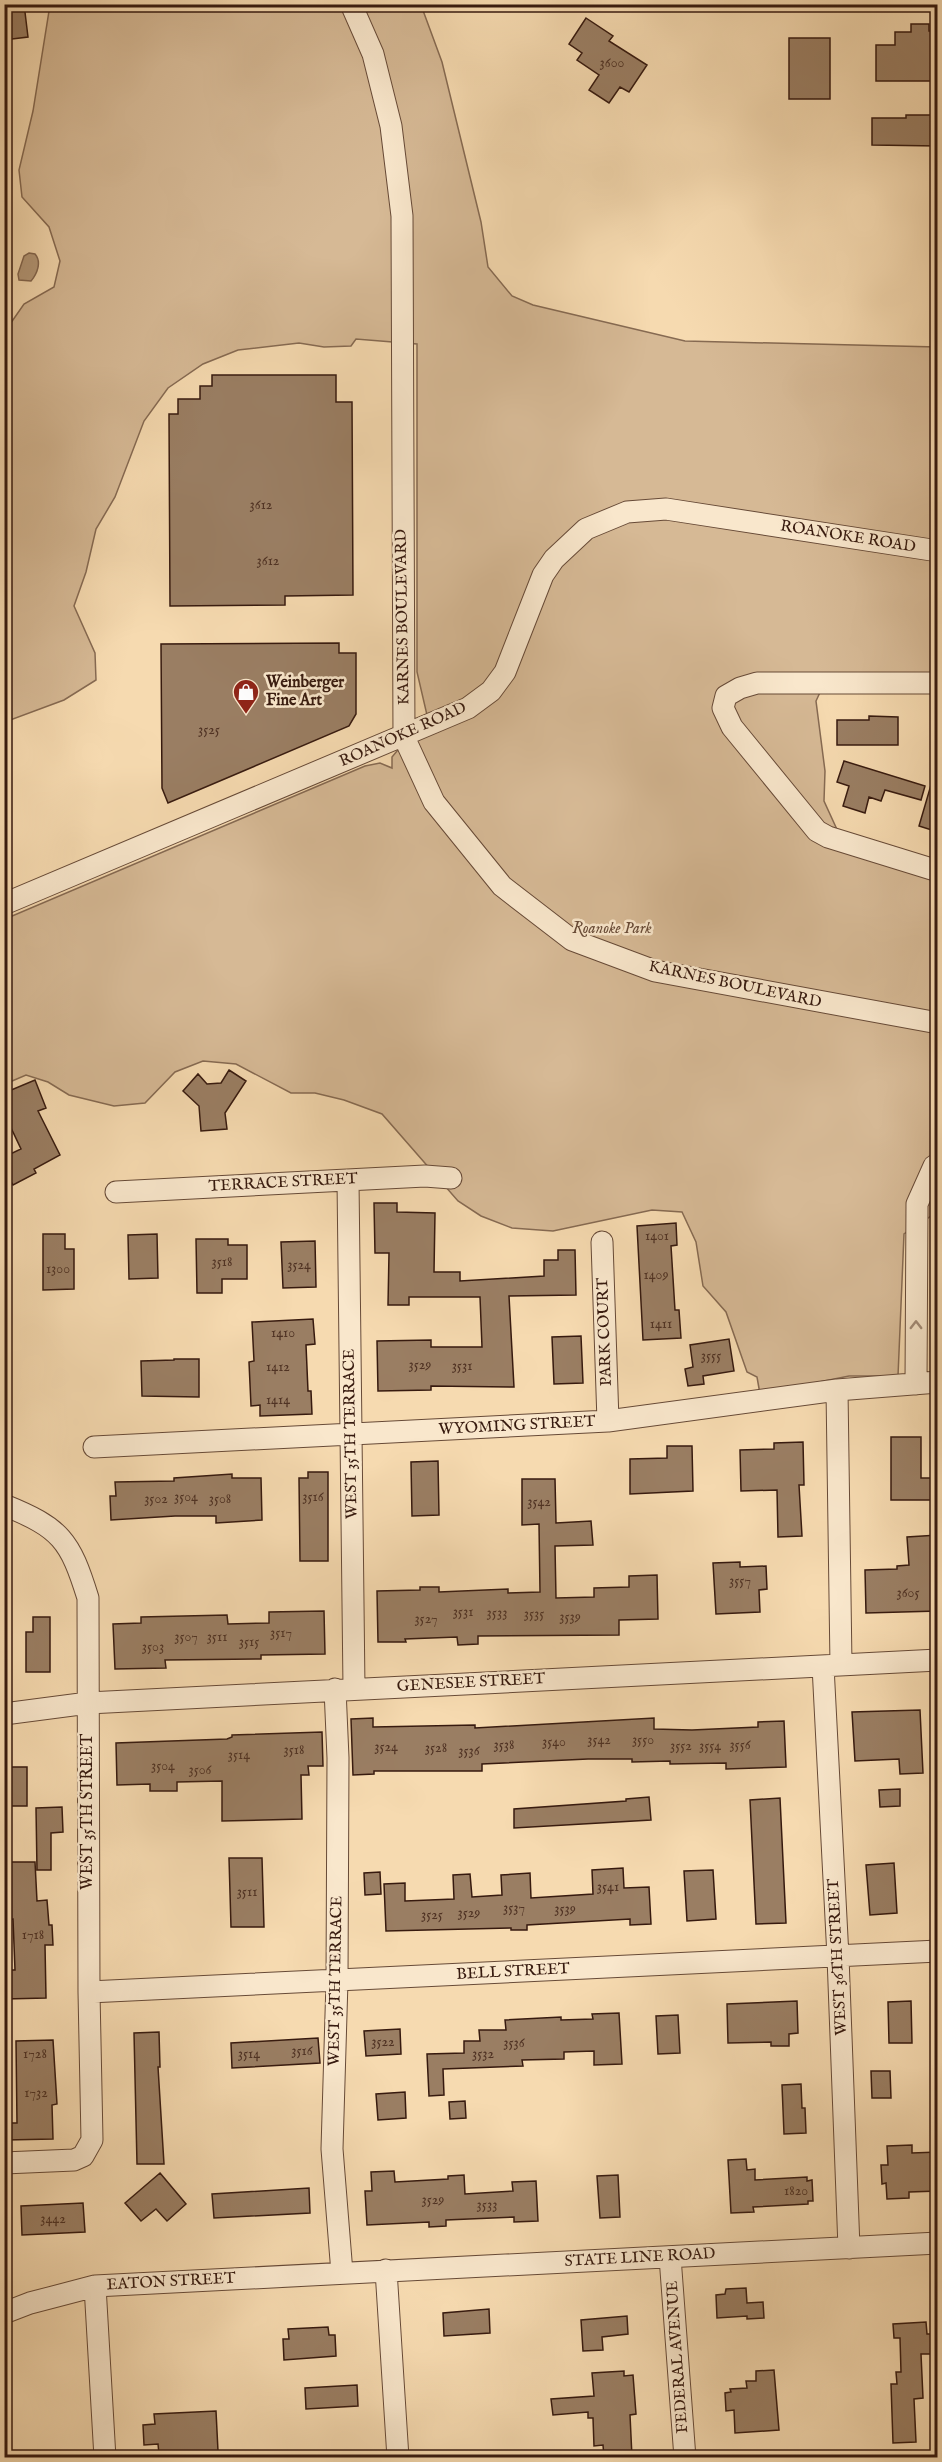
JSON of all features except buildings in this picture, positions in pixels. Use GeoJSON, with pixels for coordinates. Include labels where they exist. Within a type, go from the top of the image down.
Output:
{"type":"FeatureCollection","features":[{"type":"Feature","properties":{"kind":"street","name":"KARNES BOULEVARD"},"geometry":{"type":"LineString","coordinates":[[351,4],[372,54],[391,126],[402,216],[404,736],[434,802],[502,886],[572,940],[654,970],[938,1023]]}},
{"type":"Feature","properties":{"kind":"street","name":"ROANOKE ROAD"},"geometry":{"type":"LineString","coordinates":[[4,904],[468,708],[491,691],[505,672],[543,575],[554,559],[586,529],[627,512],[666,509],[938,551]]}},
{"type":"Feature","properties":{"kind":"street"},"geometry":{"type":"LineString","coordinates":[[938,683],[757,683],[740,688],[726,696],[723,708],[732,727],[817,831],[828,837],[938,871]]}},
{"type":"Feature","properties":{"kind":"street"},"geometry":{"type":"LineString","coordinates":[[916,1384],[917,1204],[938,1164]]}},
{"type":"Feature","properties":{"kind":"street","name":"TERRACE STREET"},"geometry":{"type":"LineString","coordinates":[[116,1192],[425,1176],[451,1178]]}},
{"type":"Feature","properties":{"kind":"street","name":"WEST 35TH TERRACE"},"geometry":{"type":"LineString","coordinates":[[342,2273],[332,2148],[337,1981],[338,1758],[344,1689],[351,1434],[348,1180]]}},
{"type":"Feature","properties":{"kind":"street","name":"PARK COURT"},"geometry":{"type":"LineString","coordinates":[[602,1242],[608,1421]]}},
{"type":"Feature","properties":{"kind":"street","name":"WYOMING STREET"},"geometry":{"type":"LineString","coordinates":[[94,1448],[608,1421],[837,1390],[938,1382]]}},
{"type":"Feature","properties":{"kind":"street","name":"WEST 36TH STREET"},"geometry":{"type":"LineString","coordinates":[[837,1390],[832,1665],[838,1957],[849,2248]]}},
{"type":"Feature","properties":{"kind":"street","name":"WEST 35TH STREET"},"geometry":{"type":"LineString","coordinates":[[4,1505],[38,1519],[60,1537],[76,1560],[88,1598],[89,1992],[92,2140],[83,2156],[74,2160],[4,2163]]}},
{"type":"Feature","properties":{"kind":"street","name":"GENESEE STREET"},"geometry":{"type":"LineString","coordinates":[[4,1714],[88,1703],[938,1660]]}},
{"type":"Feature","properties":{"kind":"street","name":"BELL STREET"},"geometry":{"type":"LineString","coordinates":[[89,1992],[938,1952]]}},
{"type":"Feature","properties":{"kind":"street","name":"STATE LINE ROAD"},"geometry":{"type":"LineString","coordinates":[[342,2273],[938,2243]]}},
{"type":"Feature","properties":{"kind":"street","name":"FEDERAL AVENUE"},"geometry":{"type":"LineString","coordinates":[[670,2257],[685,2457]]}},
{"type":"Feature","properties":{"kind":"street"},"geometry":{"type":"LineString","coordinates":[[386,2270],[398,2457]]}},
{"type":"Feature","properties":{"kind":"street","name":"EATON STREET"},"geometry":{"type":"LineString","coordinates":[[4,2313],[30,2303],[95,2286],[342,2273]]}},
{"type":"Feature","properties":{"kind":"street"},"geometry":{"type":"LineString","coordinates":[[95,2286],[105,2457]]}},
{"type":"Feature","properties":{"kind":"green space","name":"Roanoke Park"},"geometry":{"type":"Polygon","coordinates":[[[47,5],[421,5],[442,62],[481,222],[488,267],[512,296],[533,305],[685,341],[937,347],[937,674],[829,673],[816,701],[825,771],[824,801],[845,847],[937,877],[937,1212],[904,1234],[898,1376],[849,1376],[760,1394],[757,1377],[747,1372],[726,1312],[703,1286],[696,1242],[682,1212],[652,1210],[553,1231],[512,1228],[481,1216],[458,1201],[382,1114],[344,1100],[315,1093],[291,1093],[236,1064],[203,1061],[175,1072],[145,1103],[114,1106],[69,1095],[48,1082],[26,1075],[5,1084],[5,919],[365,766],[380,763],[392,768],[392,757],[427,715],[417,672],[417,344],[356,339],[351,346],[324,347],[299,343],[238,350],[203,364],[168,388],[144,421],[115,497],[96,529],[86,572],[74,606],[95,653],[96,680],[64,700],[5,722],[5,328],[24,304],[54,287],[60,261],[49,227],[22,197],[19,170],[33,111],[49,11],[47,5]]]}},
{"type":"Feature","properties":{"kind":"shaded area"},"geometry":{"type":"Polygon","coordinates":[[[29,253],[37,257],[37,271],[31,281],[19,280],[18,274],[24,256],[29,253]]]}},
{"type":"Feature","properties":{"kind":"place","name":"Weinberger Fine Art"},"geometry":{"type":"Point","coordinates":[246,715]}}]}
